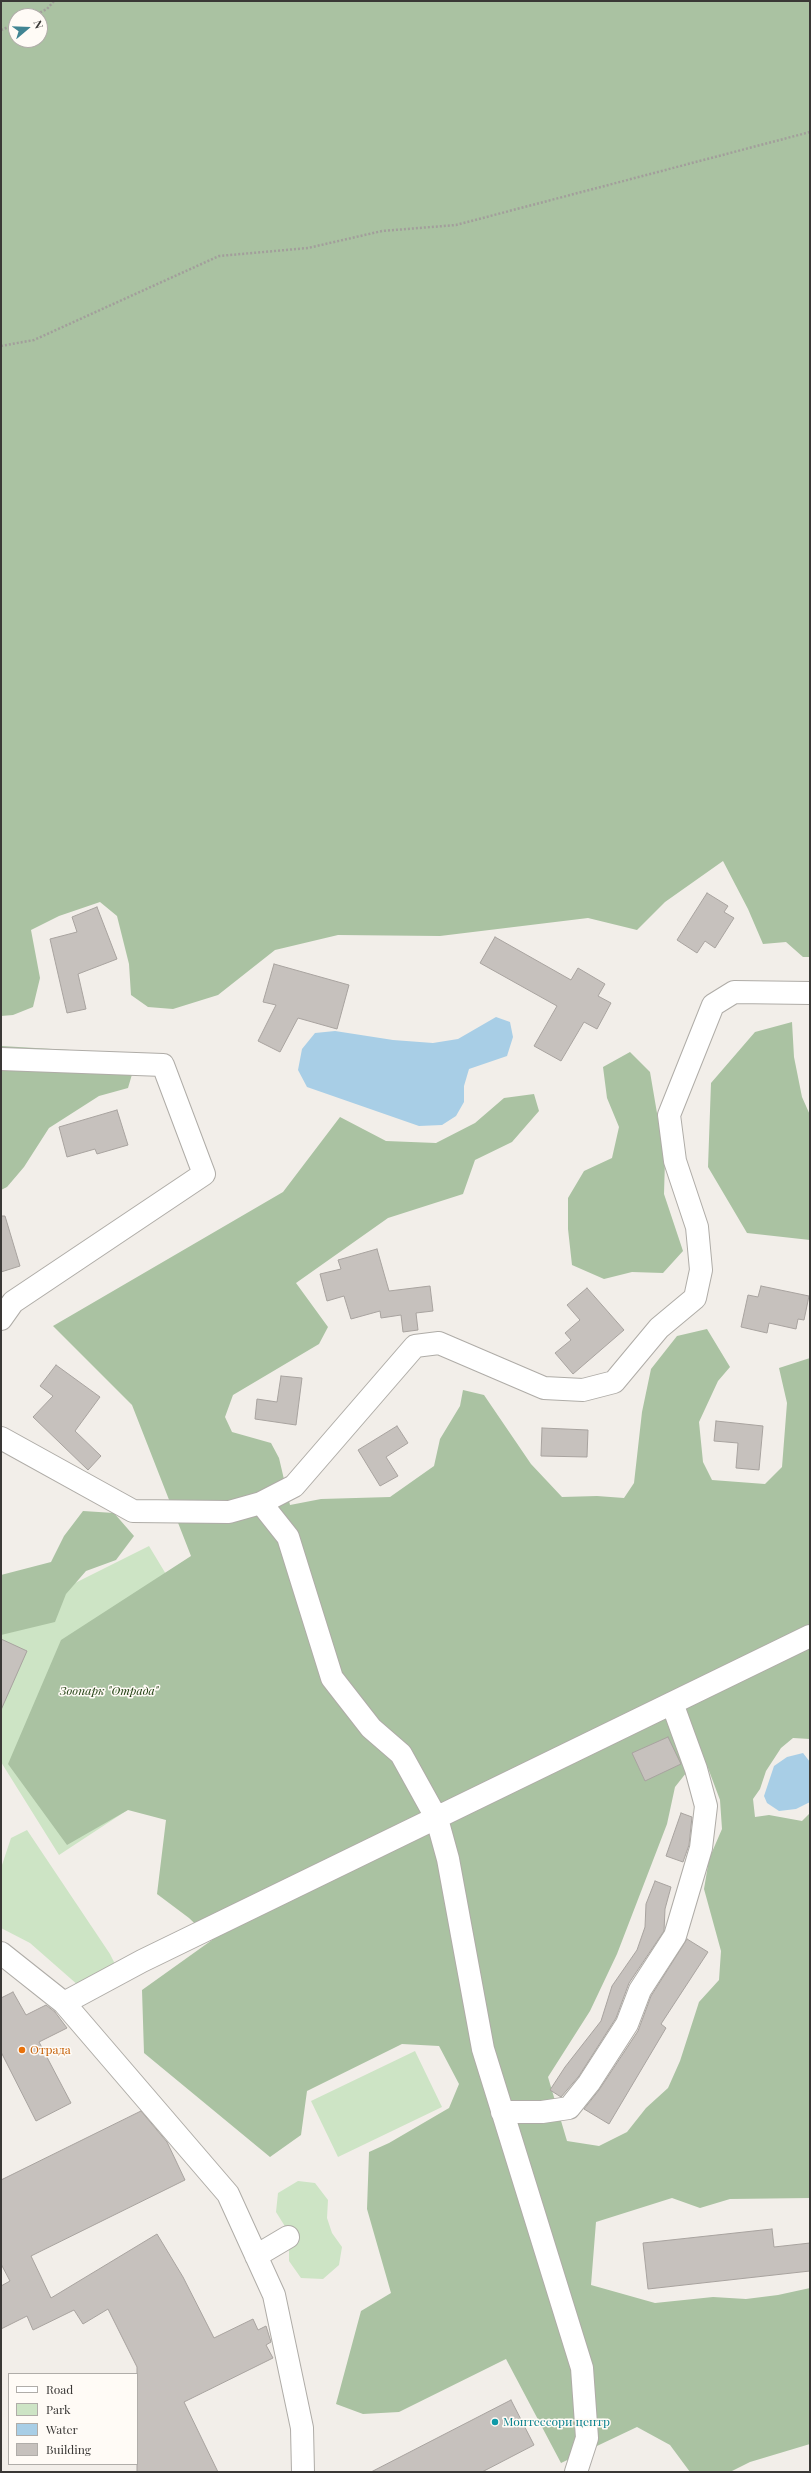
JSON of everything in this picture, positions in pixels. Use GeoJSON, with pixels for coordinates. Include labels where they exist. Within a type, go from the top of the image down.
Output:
{"type":"FeatureCollection","features":[{"type":"Feature","properties":{"kind":"lane"},"geometry":{"type":"LineString","coordinates":[[1,1438],[133,1511],[229,1512],[261,1502],[294,1486],[415,1346],[439,1343],[544,1388],[583,1390],[614,1382],[659,1328],[695,1298],[701,1270],[697,1227],[675,1161],[669,1115],[713,1005],[734,992],[810,993]]}},
{"type":"Feature","properties":{"kind":"lane"},"geometry":{"type":"LineString","coordinates":[[1,1059],[163,1065],[204,1174],[13,1302],[1,1319]]}},
{"type":"Feature","properties":{"kind":"lane"},"geometry":{"type":"LineString","coordinates":[[261,1502],[288,1537],[332,1678],[371,1728],[401,1754],[437,1819],[448,1859],[482,2049],[582,2368],[587,2438],[576,2472]]}},
{"type":"Feature","properties":{"kind":"lane"},"geometry":{"type":"LineString","coordinates":[[64,2003],[142,1961],[437,1819],[810,1636]]}},
{"type":"Feature","properties":{"kind":"lane"},"geometry":{"type":"LineString","coordinates":[[502,2112],[542,2112],[569,2108],[589,2083],[627,2024],[640,1990],[675,1936],[701,1848],[706,1806],[696,1769],[672,1704]]}},
{"type":"Feature","properties":{"kind":"lane"},"geometry":{"type":"LineString","coordinates":[[1,1953],[64,2003],[228,2194],[274,2295],[302,2428],[303,2472]]}},
{"type":"Feature","properties":{"kind":"lane"},"geometry":{"type":"LineString","coordinates":[[256,2256],[288,2237]]}},
{"type":"Feature","properties":{"kind":"path"},"geometry":{"type":"LineString","coordinates":[[1,346],[34,340],[219,256],[308,248],[382,231],[456,225],[810,132]]}},
{"type":"Feature","properties":{"kind":"green space"},"geometry":{"type":"Polygon","coordinates":[[[1,1],[810,1],[810,957],[803,957],[786,942],[763,944],[748,909],[723,861],[665,902],[637,930],[588,918],[440,936],[338,935],[275,950],[218,995],[173,1009],[148,1007],[131,995],[129,964],[117,916],[100,902],[59,916],[31,930],[40,978],[33,1007],[13,1015],[1,1016],[1,1]]]}},
{"type":"Feature","properties":{"kind":"green space"},"geometry":{"type":"Polygon","coordinates":[[[792,1022],[794,1057],[802,1097],[810,1115],[810,1240],[747,1233],[708,1167],[711,1083],[755,1032],[792,1022]]]}},
{"type":"Feature","properties":{"kind":"green space"},"geometry":{"type":"Polygon","coordinates":[[[1,1046],[138,1054],[128,1088],[99,1096],[49,1128],[24,1167],[7,1187],[1,1190],[1,1046]]]}},
{"type":"Feature","properties":{"kind":"green space"},"geometry":{"type":"Polygon","coordinates":[[[630,1052],[650,1072],[665,1160],[664,1194],[683,1251],[663,1273],[632,1272],[604,1279],[572,1265],[568,1229],[568,1198],[584,1171],[612,1158],[619,1127],[607,1098],[603,1067],[630,1052]]]}},
{"type":"Feature","properties":{"kind":"green space"},"geometry":{"type":"Polygon","coordinates":[[[534,1094],[539,1111],[512,1142],[475,1160],[463,1194],[388,1218],[296,1283],[328,1327],[319,1344],[233,1395],[225,1417],[232,1432],[271,1443],[279,1458],[290,1505],[321,1499],[390,1497],[434,1466],[440,1439],[460,1406],[463,1390],[484,1395],[531,1464],[562,1497],[597,1496],[624,1498],[634,1483],[642,1412],[651,1369],[677,1336],[707,1329],[730,1367],[718,1381],[699,1422],[703,1462],[712,1480],[765,1484],[782,1467],[787,1403],[779,1368],[810,1358],[810,1739],[793,1738],[781,1748],[766,1771],[760,1789],[753,1799],[755,1817],[769,1815],[802,1821],[810,1813],[810,2198],[730,2199],[700,2208],[672,2198],[596,2222],[591,2285],[655,2303],[713,2297],[746,2299],[778,2295],[810,2288],[810,2444],[750,2462],[730,2472],[690,2472],[670,2445],[637,2427],[561,2463],[506,2359],[399,2412],[363,2414],[336,2404],[361,2311],[391,2293],[367,2209],[369,2152],[389,2143],[449,2108],[459,2084],[439,2046],[402,2044],[307,2091],[301,2135],[270,2157],[144,2053],[142,1990],[212,1940],[189,1918],[157,1894],[166,1820],[128,1810],[67,1845],[8,1764],[61,1640],[191,1556],[132,1405],[53,1326],[283,1192],[340,1117],[386,1141],[436,1143],[475,1123],[504,1098],[534,1094]],[[690,1768],[675,1787],[667,1824],[617,1954],[590,2011],[548,2077],[567,2141],[599,2146],[627,2132],[646,2108],[668,2088],[680,2061],[699,2002],[719,1980],[721,1951],[704,1889],[709,1859],[722,1829],[720,1800],[708,1768],[690,1768]]]}},
{"type":"Feature","properties":{"kind":"green space"},"geometry":{"type":"Polygon","coordinates":[[[83,1511],[114,1513],[134,1536],[116,1560],[86,1571],[66,1594],[55,1622],[1,1635],[1,1575],[51,1562],[64,1536],[83,1511]]]}},
{"type":"Feature","properties":{"kind":"green space","name":"Зоопарк \"Отрада\""},"geometry":{"type":"Polygon","coordinates":[[[149,1546],[257,1725],[59,1855],[1,1762],[1,1620],[149,1546]]]}},
{"type":"Feature","properties":{"kind":"green space"},"geometry":{"type":"Polygon","coordinates":[[[27,1830],[110,1954],[115,1964],[79,1986],[30,1943],[1,1928],[1,1868],[11,1838],[27,1830]]]}},
{"type":"Feature","properties":{"kind":"green space"},"geometry":{"type":"Polygon","coordinates":[[[415,2051],[442,2107],[338,2157],[311,2101],[415,2051]]]}},
{"type":"Feature","properties":{"kind":"green space"},"geometry":{"type":"Polygon","coordinates":[[[298,2181],[315,2183],[328,2200],[327,2218],[332,2233],[342,2247],[339,2265],[323,2279],[301,2278],[289,2261],[289,2245],[286,2228],[276,2212],[278,2193],[298,2181]]]}},
{"type":"Feature","properties":{"kind":"water"},"geometry":{"type":"Polygon","coordinates":[[[496,1017],[510,1022],[513,1037],[507,1056],[469,1069],[464,1086],[464,1102],[456,1116],[442,1125],[419,1126],[307,1087],[298,1070],[302,1049],[315,1033],[335,1031],[393,1040],[433,1043],[458,1039],[496,1017]]]}},
{"type":"Feature","properties":{"kind":"water"},"geometry":{"type":"Polygon","coordinates":[[[803,1753],[810,1762],[810,1802],[796,1809],[779,1811],[767,1803],[764,1796],[774,1766],[787,1757],[803,1753]]]}},
{"type":"Feature","properties":{"kind":"building"},"geometry":{"type":"Polygon","coordinates":[[[707,893],[728,906],[724,912],[734,918],[715,948],[705,941],[697,953],[677,940],[707,893]]]}},
{"type":"Feature","properties":{"kind":"building"},"geometry":{"type":"Polygon","coordinates":[[[97,907],[117,959],[78,974],[86,1009],[67,1013],[50,939],[77,932],[72,917],[97,907]]]}},
{"type":"Feature","properties":{"kind":"building"},"geometry":{"type":"Polygon","coordinates":[[[495,937],[571,980],[578,968],[605,984],[598,996],[611,1003],[597,1029],[584,1022],[561,1061],[534,1046],[557,1006],[480,963],[495,937]]]}},
{"type":"Feature","properties":{"kind":"building"},"geometry":{"type":"Polygon","coordinates":[[[274,964],[349,985],[337,1029],[298,1018],[280,1052],[258,1041],[276,1005],[263,1002],[274,964]]]}},
{"type":"Feature","properties":{"kind":"building"},"geometry":{"type":"Polygon","coordinates":[[[117,1110],[128,1145],[97,1154],[95,1149],[67,1157],[59,1127],[117,1110]]]}},
{"type":"Feature","properties":{"kind":"building"},"geometry":{"type":"Polygon","coordinates":[[[1,1216],[5,1216],[20,1266],[1,1272],[1,1216]]]}},
{"type":"Feature","properties":{"kind":"building"},"geometry":{"type":"Polygon","coordinates":[[[377,1249],[389,1291],[430,1286],[433,1311],[416,1313],[418,1330],[403,1332],[401,1315],[381,1318],[380,1311],[351,1319],[344,1296],[327,1301],[320,1274],[341,1269],[338,1260],[377,1249]]]}},
{"type":"Feature","properties":{"kind":"building"},"geometry":{"type":"Polygon","coordinates":[[[761,1286],[809,1296],[804,1320],[798,1319],[796,1329],[769,1323],[767,1333],[741,1327],[748,1295],[758,1297],[761,1286]]]}},
{"type":"Feature","properties":{"kind":"building"},"geometry":{"type":"Polygon","coordinates":[[[587,1288],[624,1330],[573,1374],[555,1353],[571,1340],[565,1333],[580,1320],[567,1305],[587,1288]]]}},
{"type":"Feature","properties":{"kind":"building"},"geometry":{"type":"Polygon","coordinates":[[[56,1365],[100,1397],[75,1431],[101,1456],[88,1470],[33,1417],[53,1396],[40,1386],[56,1365]]]}},
{"type":"Feature","properties":{"kind":"building"},"geometry":{"type":"Polygon","coordinates":[[[281,1376],[302,1378],[296,1425],[255,1419],[257,1399],[277,1402],[281,1376]]]}},
{"type":"Feature","properties":{"kind":"building"},"geometry":{"type":"Polygon","coordinates":[[[716,1421],[763,1426],[759,1470],[736,1468],[738,1443],[714,1441],[716,1421]]]}},
{"type":"Feature","properties":{"kind":"building"},"geometry":{"type":"Polygon","coordinates":[[[397,1426],[408,1443],[386,1457],[398,1476],[380,1486],[358,1450],[397,1426]]]}},
{"type":"Feature","properties":{"kind":"building"},"geometry":{"type":"Polygon","coordinates":[[[542,1428],[588,1430],[587,1457],[541,1456],[542,1428]]]}},
{"type":"Feature","properties":{"kind":"building"},"geometry":{"type":"Polygon","coordinates":[[[1,1639],[27,1651],[1,1710],[1,1639]]]}},
{"type":"Feature","properties":{"kind":"building"},"geometry":{"type":"Polygon","coordinates":[[[668,1737],[681,1764],[645,1781],[632,1753],[668,1737]]]}},
{"type":"Feature","properties":{"kind":"building"},"geometry":{"type":"Polygon","coordinates":[[[681,1813],[692,1817],[689,1845],[683,1862],[666,1856],[681,1813]]]}},
{"type":"Feature","properties":{"kind":"building"},"geometry":{"type":"Polygon","coordinates":[[[655,1881],[671,1887],[665,1909],[664,1931],[629,1983],[616,2018],[579,2076],[561,2097],[550,2090],[565,2067],[601,2021],[612,1986],[637,1950],[645,1927],[646,1904],[655,1881]]]}},
{"type":"Feature","properties":{"kind":"building"},"geometry":{"type":"Polygon","coordinates":[[[687,1939],[708,1952],[661,2024],[666,2028],[609,2124],[584,2109],[599,2090],[638,2031],[651,1996],[687,1939]]]}},
{"type":"Feature","properties":{"kind":"building","name":"Отрада"},"geometry":{"type":"Polygon","coordinates":[[[13,1992],[26,2015],[46,2005],[55,2012],[67,2028],[39,2042],[71,2103],[36,2121],[1,2052],[1,1998],[13,1992]]]}},
{"type":"Feature","properties":{"kind":"building"},"geometry":{"type":"Polygon","coordinates":[[[141,2111],[167,2142],[185,2180],[31,2256],[51,2298],[157,2234],[183,2277],[214,2338],[253,2319],[258,2330],[266,2326],[271,2342],[266,2345],[273,2358],[184,2402],[218,2472],[137,2472],[137,2367],[108,2309],[83,2324],[74,2310],[33,2330],[27,2316],[1,2329],[1,2286],[10,2281],[1,2264],[1,2180],[141,2111]]]}},
{"type":"Feature","properties":{"kind":"building"},"geometry":{"type":"Polygon","coordinates":[[[772,2229],[774,2247],[810,2243],[810,2271],[648,2289],[643,2243],[772,2229]]]}},
{"type":"Feature","properties":{"kind":"building","name":"Монтессори центр"},"geometry":{"type":"Polygon","coordinates":[[[511,2400],[534,2445],[482,2472],[371,2472],[511,2400]]]}},
{"type":"Feature","properties":{"kind":"place","name":"Отрада"},"geometry":{"type":"Point","coordinates":[22,2050]}},
{"type":"Feature","properties":{"kind":"place","name":"Монтессори центр"},"geometry":{"type":"Point","coordinates":[495,2422]}}]}
